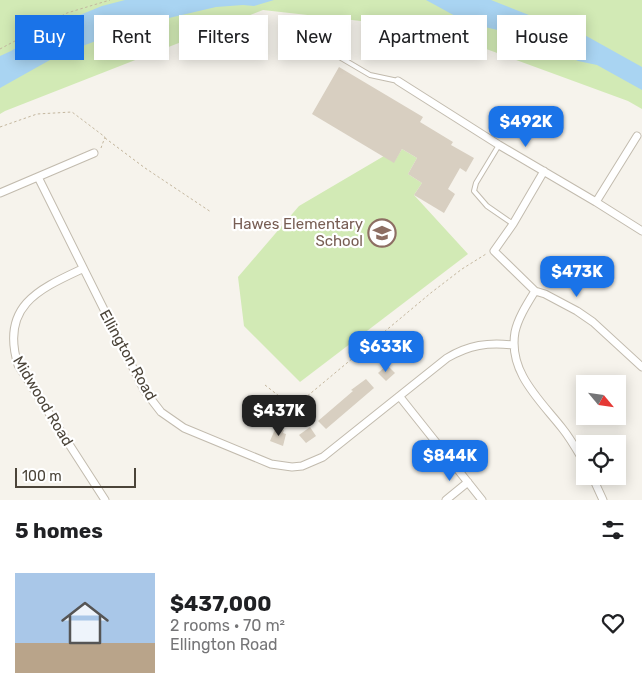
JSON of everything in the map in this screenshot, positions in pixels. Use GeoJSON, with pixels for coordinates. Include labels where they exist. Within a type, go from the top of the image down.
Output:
{"type":"FeatureCollection","features":[{"type":"Feature","properties":{"kind":"street"},"geometry":{"type":"LineString","coordinates":[[398,81],[642,231]]}},
{"type":"Feature","properties":{"kind":"street"},"geometry":{"type":"LineString","coordinates":[[596,202],[637,136]]}},
{"type":"Feature","properties":{"kind":"street"},"geometry":{"type":"LineString","coordinates":[[0,193],[94,153]]}},
{"type":"Feature","properties":{"kind":"street"},"geometry":{"type":"LineString","coordinates":[[544,171],[513,224],[494,251],[535,291],[545,294],[577,311],[605,332],[642,367]]}},
{"type":"Feature","properties":{"kind":"street","name":"Ellington Road"},"geometry":{"type":"LineString","coordinates":[[38,177],[82,269],[144,390],[161,412],[184,428],[271,464],[302,466],[324,457],[458,351],[483,344],[513,344]]}},
{"type":"Feature","properties":{"kind":"street","name":"Midwood Road"},"geometry":{"type":"LineString","coordinates":[[82,269],[43,287],[28,298],[17,316],[12,344],[18,365],[105,500]]}},
{"type":"Feature","properties":{"kind":"street"},"geometry":{"type":"LineString","coordinates":[[535,291],[519,320],[513,344],[516,362],[522,377],[564,430],[576,449]]}},
{"type":"Feature","properties":{"kind":"street"},"geometry":{"type":"LineString","coordinates":[[400,397],[482,500]]}},
{"type":"Feature","properties":{"kind":"street"},"geometry":{"type":"LineString","coordinates":[[446,500],[468,482]]}},
{"type":"Feature","properties":{"kind":"street"},"geometry":{"type":"LineString","coordinates":[[596,485],[603,500]]}},
{"type":"Feature","properties":{"kind":"lane"},"geometry":{"type":"LineString","coordinates":[[344,60],[370,75],[398,81]]}},
{"type":"Feature","properties":{"kind":"lane"},"geometry":{"type":"LineString","coordinates":[[499,144],[476,183],[474,191],[487,206],[513,224]]}},
{"type":"Feature","properties":{"kind":"path"},"geometry":{"type":"LineString","coordinates":[[0,49],[67,13],[110,0]]}},
{"type":"Feature","properties":{"kind":"path"},"geometry":{"type":"LineString","coordinates":[[0,127],[37,114],[72,112],[145,168],[211,212]]}},
{"type":"Feature","properties":{"kind":"path"},"geometry":{"type":"LineString","coordinates":[[94,153],[100,153],[105,137]]}},
{"type":"Feature","properties":{"kind":"path"},"geometry":{"type":"LineString","coordinates":[[265,385],[284,400],[293,403],[305,398],[432,292],[481,256],[494,251]]}},
{"type":"Feature","properties":{"kind":"green space"},"geometry":{"type":"Polygon","coordinates":[[[0,0],[642,0],[642,109],[628,101],[516,60],[586,60],[586,15],[497,15],[497,53],[487,49],[487,15],[361,15],[361,21],[351,20],[351,15],[307,15],[263,10],[250,15],[179,15],[179,43],[169,47],[169,15],[94,15],[94,60],[135,60],[0,114],[0,0]]]}},
{"type":"Feature","properties":{"kind":"green space"},"geometry":{"type":"Polygon","coordinates":[[[402,149],[417,158],[408,174],[422,183],[414,195],[468,254],[300,382],[244,326],[238,277],[299,206],[384,156],[394,162],[402,149]]]}},
{"type":"Feature","properties":{"kind":"water"},"geometry":{"type":"Polygon","coordinates":[[[125,0],[274,0],[254,6],[216,7],[169,18],[169,15],[94,15],[94,42],[84,45],[84,15],[80,15],[102,6],[125,0]]]}},
{"type":"Feature","properties":{"kind":"water"},"geometry":{"type":"Polygon","coordinates":[[[426,0],[491,0],[529,15],[497,15],[497,30],[487,28],[487,15],[453,15],[426,0]]]}},
{"type":"Feature","properties":{"kind":"water"},"geometry":{"type":"Polygon","coordinates":[[[586,36],[642,67],[642,90],[597,65],[576,60],[586,60],[586,36]]]}},
{"type":"Feature","properties":{"kind":"water"},"geometry":{"type":"Polygon","coordinates":[[[15,49],[15,60],[50,60],[0,88],[0,56],[15,49]]]}},
{"type":"Feature","properties":{"kind":"building"},"geometry":{"type":"Polygon","coordinates":[[[339,67],[423,117],[420,122],[453,142],[451,145],[474,158],[466,172],[460,168],[448,189],[455,194],[444,213],[414,195],[422,183],[408,174],[417,158],[402,149],[394,163],[312,114],[339,67]]]}},
{"type":"Feature","properties":{"kind":"building"},"geometry":{"type":"Polygon","coordinates":[[[387,365],[395,373],[386,381],[378,373],[387,365]]]}},
{"type":"Feature","properties":{"kind":"building"},"geometry":{"type":"Polygon","coordinates":[[[366,379],[374,388],[326,429],[318,421],[353,391],[351,390],[366,379]]]}},
{"type":"Feature","properties":{"kind":"building"},"geometry":{"type":"Polygon","coordinates":[[[276,427],[284,430],[283,433],[286,434],[283,446],[270,441],[276,427]]]}},
{"type":"Feature","properties":{"kind":"building"},"geometry":{"type":"Polygon","coordinates":[[[310,427],[316,436],[306,443],[299,435],[310,427]]]}},
{"type":"Feature","properties":{"kind":"place","name":"Hawes Elementary School"},"geometry":{"type":"Point","coordinates":[382,233]}}]}
